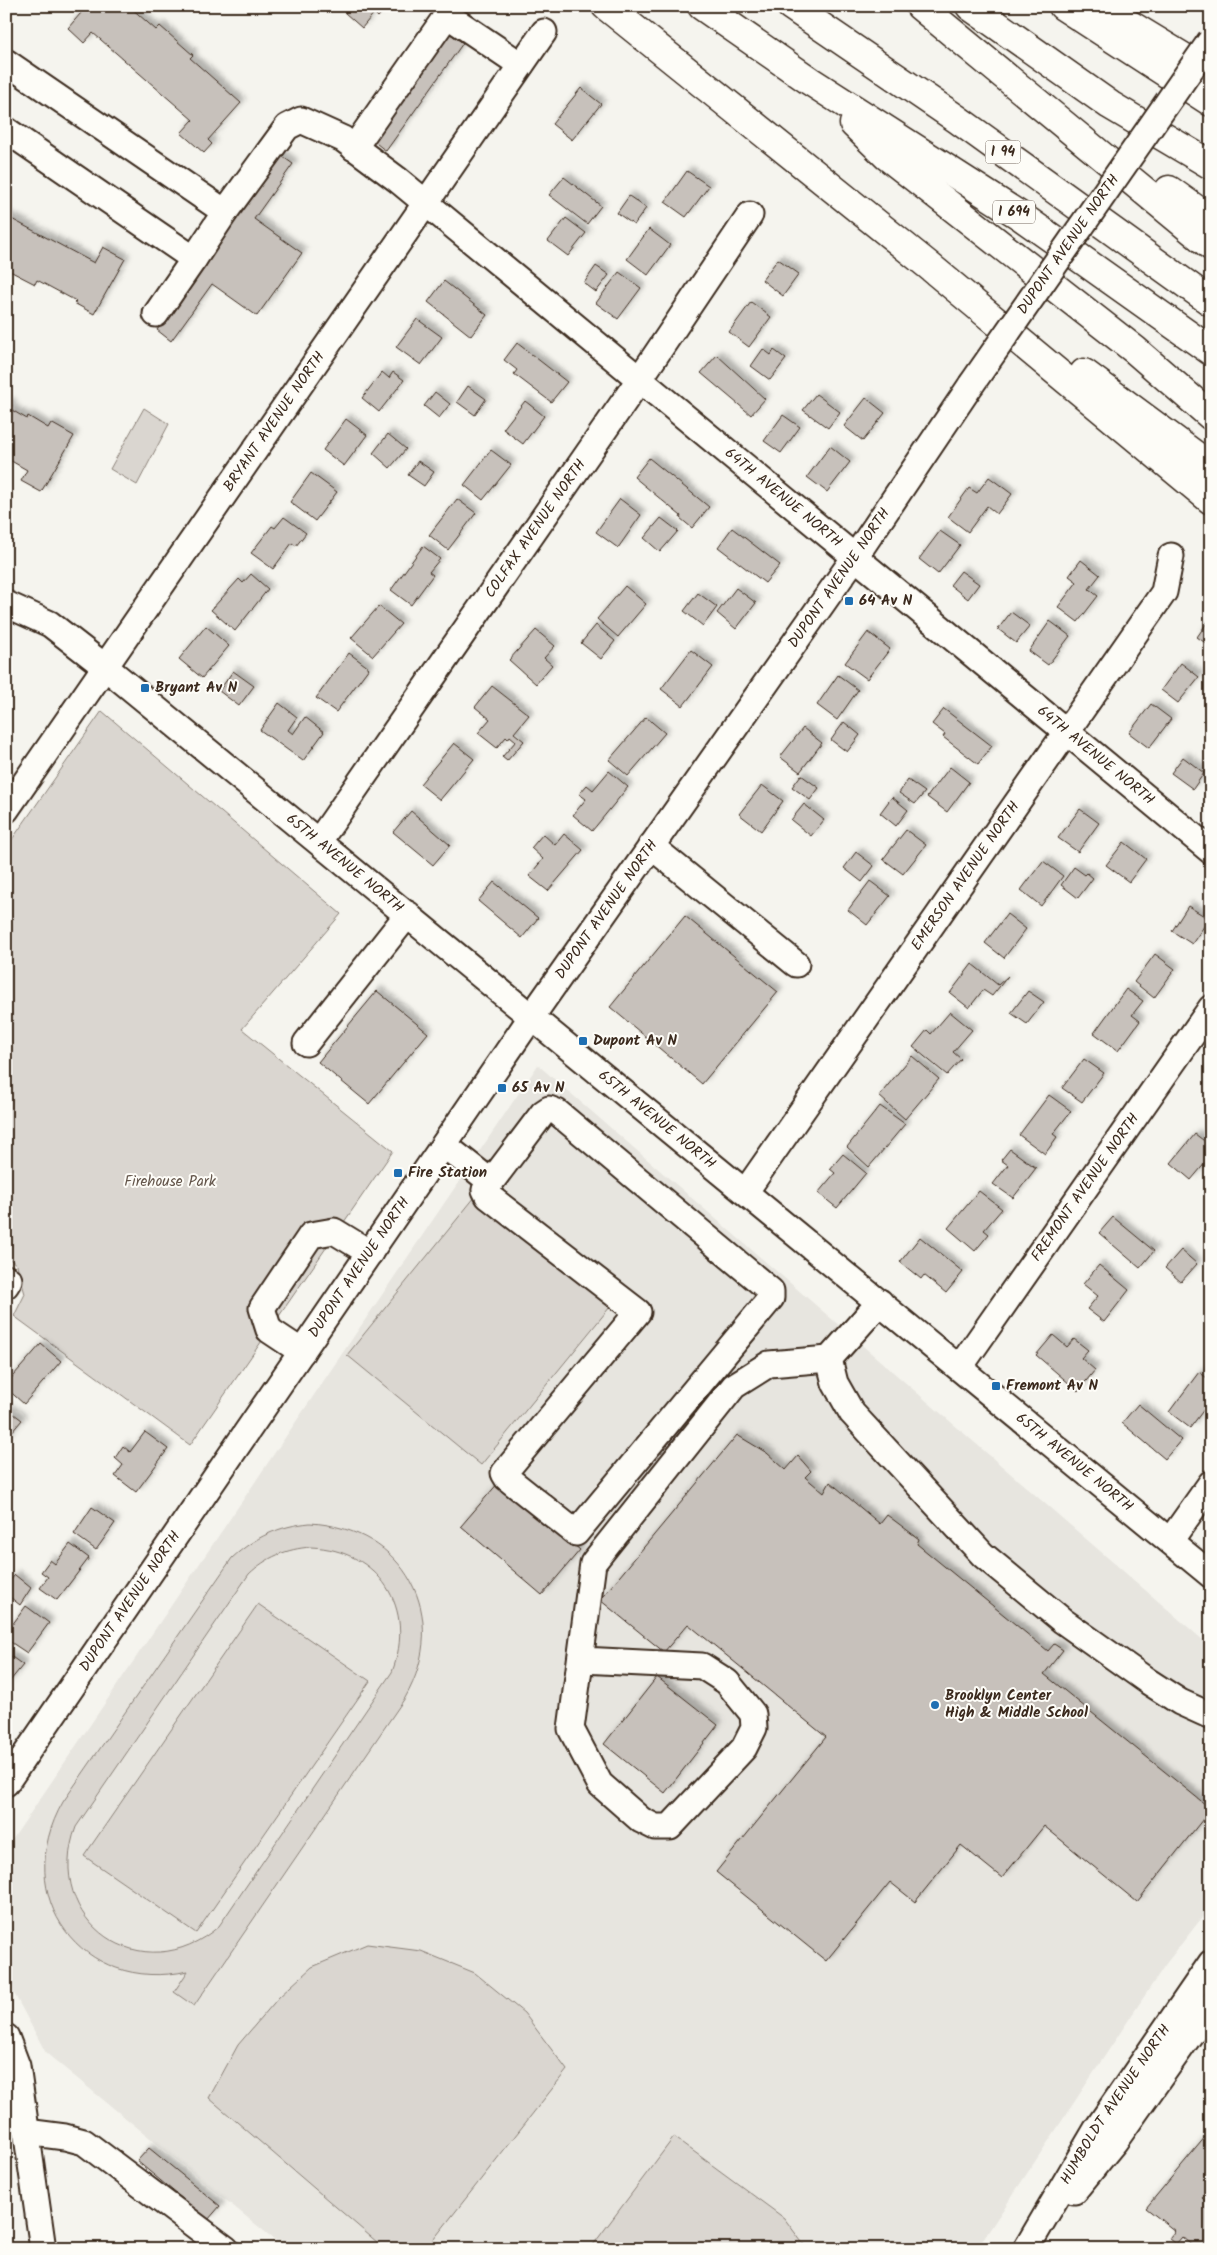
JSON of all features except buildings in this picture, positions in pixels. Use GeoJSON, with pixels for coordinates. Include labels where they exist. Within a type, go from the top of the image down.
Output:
{"type":"FeatureCollection","features":[{"type":"Feature","properties":{"kind":"highway"},"geometry":{"type":"LineString","coordinates":[[606,6],[1211,500]]}},
{"type":"Feature","properties":{"kind":"highway","name":"I 694"},"geometry":{"type":"LineString","coordinates":[[702,6],[810,81],[1022,217],[1211,351]]}},
{"type":"Feature","properties":{"kind":"highway","name":"I 94"},"geometry":{"type":"LineString","coordinates":[[791,6],[957,119],[1211,302]]}},
{"type":"Feature","properties":{"kind":"highway"},"geometry":{"type":"LineString","coordinates":[[920,6],[1211,246]]}},
{"type":"Feature","properties":{"kind":"highway"},"geometry":{"type":"LineString","coordinates":[[970,6],[1110,105],[1211,165]]}},
{"type":"Feature","properties":{"kind":"highway"},"geometry":{"type":"LineString","coordinates":[[1063,6],[1211,102]]}},
{"type":"Feature","properties":{"kind":"highway"},"geometry":{"type":"LineString","coordinates":[[1099,6],[1211,74]]}},
{"type":"Feature","properties":{"kind":"highway"},"geometry":{"type":"LineString","coordinates":[[989,63],[1211,220]]}},
{"type":"Feature","properties":{"kind":"highway"},"geometry":{"type":"LineString","coordinates":[[810,81],[887,156],[1135,350],[1211,416]]}},
{"type":"Feature","properties":{"kind":"highway"},"geometry":{"type":"LineString","coordinates":[[767,136],[1211,467]]}},
{"type":"Feature","properties":{"kind":"street"},"geometry":{"type":"LineString","coordinates":[[354,148],[447,14],[521,65]]}},
{"type":"Feature","properties":{"kind":"street","name":"BRYANT AVENUE NORTH"},"geometry":{"type":"LineString","coordinates":[[6,810],[544,32]]}},
{"type":"Feature","properties":{"kind":"street","name":"DUPONT AVENUE NORTH"},"geometry":{"type":"LineString","coordinates":[[6,1783],[532,1016],[854,557],[1211,40]]}},
{"type":"Feature","properties":{"kind":"street"},"geometry":{"type":"LineString","coordinates":[[6,62],[225,212],[156,314]]}},
{"type":"Feature","properties":{"kind":"street","name":"64TH AVENUE NORTH"},"geometry":{"type":"LineString","coordinates":[[225,212],[286,127],[302,120],[343,139],[425,203],[1211,851]]}},
{"type":"Feature","properties":{"kind":"street"},"geometry":{"type":"LineString","coordinates":[[6,130],[194,258]]}},
{"type":"Feature","properties":{"kind":"street","name":"COLFAX AVENUE NORTH"},"geometry":{"type":"LineString","coordinates":[[319,841],[640,380],[750,215]]}},
{"type":"Feature","properties":{"kind":"street","name":"EMERSON AVENUE NORTH"},"geometry":{"type":"LineString","coordinates":[[746,1191],[1164,592],[1171,556]]}},
{"type":"Feature","properties":{"kind":"street","name":"65TH AVENUE NORTH"},"geometry":{"type":"LineString","coordinates":[[6,604],[50,624],[104,666],[746,1191],[1211,1575]]}},
{"type":"Feature","properties":{"kind":"street"},"geometry":{"type":"LineString","coordinates":[[651,846],[796,964]]}},
{"type":"Feature","properties":{"kind":"street"},"geometry":{"type":"LineString","coordinates":[[306,1043],[408,914]]}},
{"type":"Feature","properties":{"kind":"street","name":"FREMONT AVENUE NORTH"},"geometry":{"type":"LineString","coordinates":[[960,1367],[1211,1008]]}},
{"type":"Feature","properties":{"kind":"street"},"geometry":{"type":"LineString","coordinates":[[549,1109],[557,1112],[771,1291],[771,1298],[576,1533],[507,1478],[504,1473],[638,1312],[488,1196],[484,1190],[491,1182],[543,1113],[549,1109]]}},
{"type":"Feature","properties":{"kind":"street"},"geometry":{"type":"LineString","coordinates":[[444,1145],[491,1182]]}},
{"type":"Feature","properties":{"kind":"street"},"geometry":{"type":"LineString","coordinates":[[302,1352],[269,1330],[262,1308],[311,1235],[334,1231],[370,1252]]}},
{"type":"Feature","properties":{"kind":"street"},"geometry":{"type":"LineString","coordinates":[[582,1660],[702,1666],[727,1682],[753,1714],[754,1728],[744,1748],[670,1827],[655,1827],[641,1820],[600,1784],[588,1766],[571,1730],[582,1660],[593,1563],[734,1386],[769,1364],[828,1359],[880,1302]]}},
{"type":"Feature","properties":{"kind":"street"},"geometry":{"type":"LineString","coordinates":[[828,1359],[835,1383],[852,1413],[983,1556],[1063,1621],[1141,1677],[1180,1702],[1211,1716]]}},
{"type":"Feature","properties":{"kind":"street"},"geometry":{"type":"LineString","coordinates":[[1170,1541],[1211,1482]]}},
{"type":"Feature","properties":{"kind":"street","name":"HUMBOLDT AVENUE NORTH"},"geometry":{"type":"LineString","coordinates":[[1026,2249],[1096,2130],[1211,1963]]}},
{"type":"Feature","properties":{"kind":"street","name":"HUMBOLDT AVENUE NORTH"},"geometry":{"type":"LineString","coordinates":[[1026,2249],[1115,2141],[1211,2006]]}},
{"type":"Feature","properties":{"kind":"street"},"geometry":{"type":"LineString","coordinates":[[6,2037],[17,2066],[43,2249]]}},
{"type":"Feature","properties":{"kind":"street"},"geometry":{"type":"LineString","coordinates":[[26,2132],[65,2137],[84,2142],[226,2249]]}},
{"type":"Feature","properties":{"kind":"shaded area"},"geometry":{"type":"Polygon","coordinates":[[[538,1065],[1211,1647],[1211,1906],[1165,1965],[977,2249],[286,2249],[46,2053],[15,1995],[6,1988],[6,1849],[538,1065]]]}},
{"type":"Feature","properties":{"kind":"green space"},"geometry":{"type":"Polygon","coordinates":[[[144,408],[169,424],[137,485],[110,469],[144,408]]]}},
{"type":"Feature","properties":{"kind":"green space","name":"Firehouse Park"},"geometry":{"type":"Polygon","coordinates":[[[102,711],[341,914],[242,1029],[393,1151],[190,1445],[14,1316],[25,1294],[17,1265],[6,1256],[6,848],[102,711]]]}},
{"type":"Feature","properties":{"kind":"green space"},"geometry":{"type":"Polygon","coordinates":[[[475,1197],[610,1307],[481,1465],[347,1355],[475,1197]]]}},
{"type":"Feature","properties":{"kind":"green space"},"geometry":{"type":"Polygon","coordinates":[[[310,1523],[343,1529],[372,1541],[394,1559],[411,1582],[421,1608],[423,1637],[418,1667],[405,1698],[194,2006],[174,1992],[188,1971],[150,1974],[116,1968],[88,1953],[66,1931],[51,1903],[45,1871],[49,1837],[63,1802],[232,1558],[259,1538],[278,1530],[310,1523]],[[311,1547],[285,1552],[263,1563],[249,1574],[76,1827],[69,1861],[73,1892],[86,1917],[106,1937],[131,1949],[160,1952],[190,1945],[219,1926],[392,1672],[398,1648],[399,1626],[395,1605],[386,1587],[373,1571],[356,1559],[335,1551],[311,1547]]]}},
{"type":"Feature","properties":{"kind":"green space"},"geometry":{"type":"Polygon","coordinates":[[[258,1604],[370,1681],[196,1933],[84,1856],[258,1604]]]}},
{"type":"Feature","properties":{"kind":"green space"},"geometry":{"type":"Polygon","coordinates":[[[367,1944],[421,1951],[475,1973],[524,2013],[567,2070],[426,2249],[385,2249],[209,2098],[238,2045],[279,1997],[312,1967],[367,1944]]]}},
{"type":"Feature","properties":{"kind":"green space"},"geometry":{"type":"Polygon","coordinates":[[[674,2137],[784,2218],[807,2249],[590,2249],[674,2137]]]}},
{"type":"Feature","properties":{"kind":"place","name":"64 Av N"},"geometry":{"type":"Point","coordinates":[849,601]}},
{"type":"Feature","properties":{"kind":"place","name":"Bryant Av N"},"geometry":{"type":"Point","coordinates":[145,688]}},
{"type":"Feature","properties":{"kind":"place","name":"Dupont Av N"},"geometry":{"type":"Point","coordinates":[583,1041]}},
{"type":"Feature","properties":{"kind":"place","name":"65 Av N"},"geometry":{"type":"Point","coordinates":[502,1088]}},
{"type":"Feature","properties":{"kind":"place","name":"Fire Station"},"geometry":{"type":"Point","coordinates":[398,1173]}},
{"type":"Feature","properties":{"kind":"place","name":"Fremont Av N"},"geometry":{"type":"Point","coordinates":[996,1386]}},
{"type":"Feature","properties":{"kind":"place","name":"Brooklyn Center High & Middle School"},"geometry":{"type":"Point","coordinates":[935,1705]}}]}
